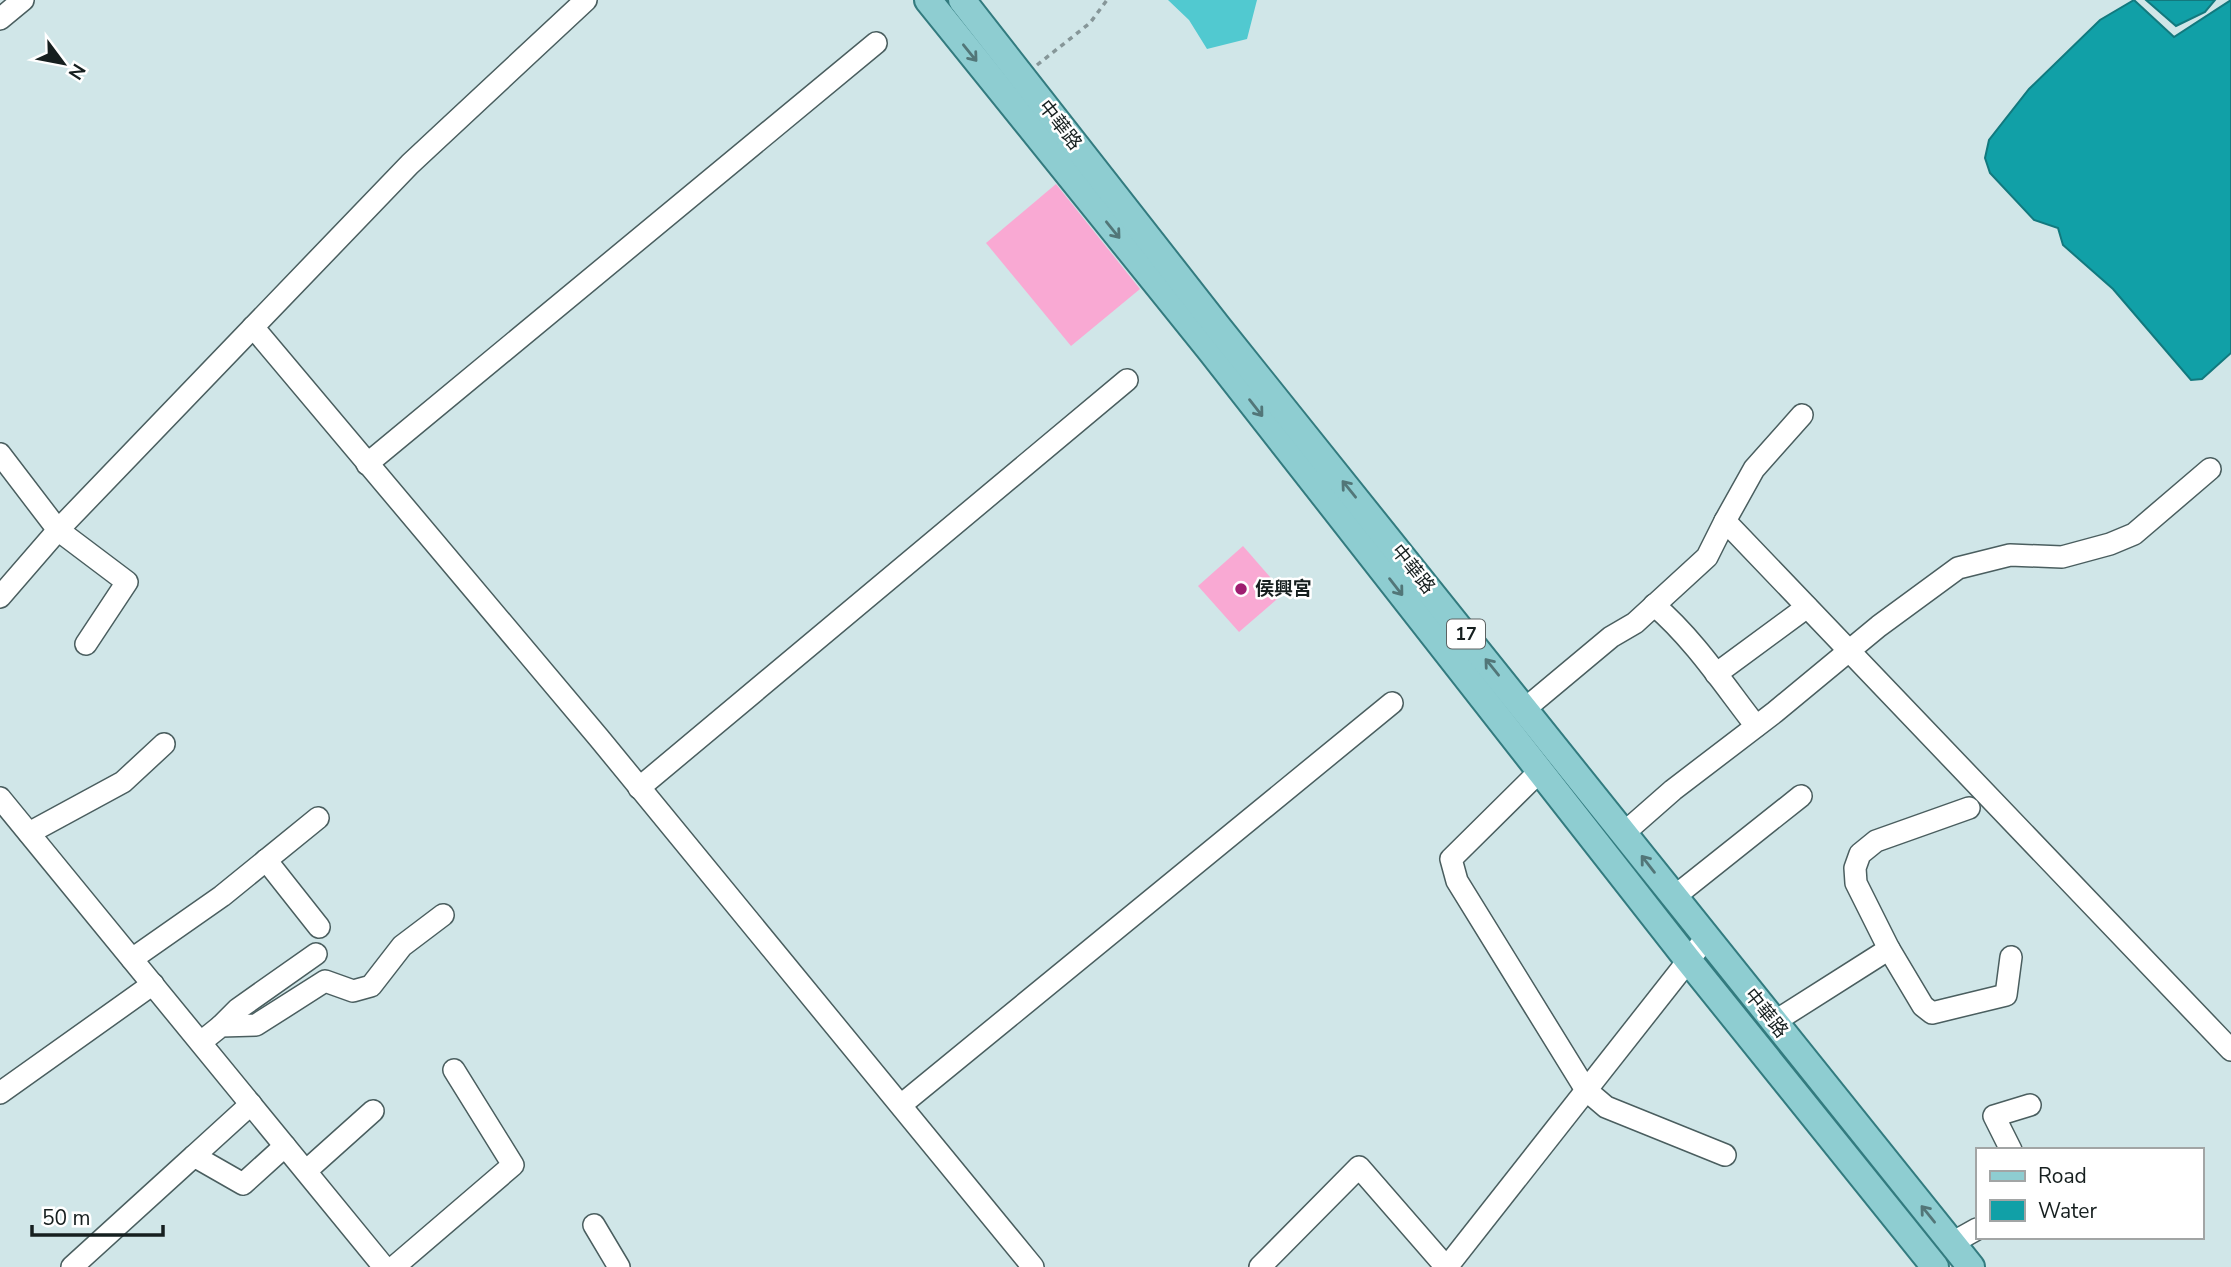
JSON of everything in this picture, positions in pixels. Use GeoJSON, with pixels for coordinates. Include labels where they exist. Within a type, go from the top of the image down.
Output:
{"type":"FeatureCollection","features":[{"type":"Feature","properties":{"kind":"main road","name":"中華路"},"geometry":{"type":"LineString","coordinates":[[928,0],[1212,351],[1688,960],[1935,1267]]}},
{"type":"Feature","properties":{"kind":"main road","name":"中華路"},"geometry":{"type":"LineString","coordinates":[[962,0],[1218,327],[1526,708],[1971,1267]]}},
{"type":"Feature","properties":{"kind":"street"},"geometry":{"type":"LineString","coordinates":[[0,19],[23,0]]}},
{"type":"Feature","properties":{"kind":"street"},"geometry":{"type":"LineString","coordinates":[[0,597],[58,530],[410,164],[586,0]]}},
{"type":"Feature","properties":{"kind":"street"},"geometry":{"type":"LineString","coordinates":[[367,464],[876,43]]}},
{"type":"Feature","properties":{"kind":"street"},"geometry":{"type":"LineString","coordinates":[[253,327],[639,788],[1033,1267]]}},
{"type":"Feature","properties":{"kind":"street"},"geometry":{"type":"LineString","coordinates":[[639,788],[1127,380]]}},
{"type":"Feature","properties":{"kind":"street"},"geometry":{"type":"LineString","coordinates":[[1526,708],[1611,637],[1635,623],[1707,557],[1754,469],[1802,415]]}},
{"type":"Feature","properties":{"kind":"street"},"geometry":{"type":"LineString","coordinates":[[0,454],[58,530],[127,582],[86,644]]}},
{"type":"Feature","properties":{"kind":"street"},"geometry":{"type":"LineString","coordinates":[[1624,833],[1673,790],[1958,568],[2010,555],[2062,557],[2110,544],[2134,534],[2210,469]]}},
{"type":"Feature","properties":{"kind":"street"},"geometry":{"type":"LineString","coordinates":[[1725,522],[2231,1050]]}},
{"type":"Feature","properties":{"kind":"street"},"geometry":{"type":"LineString","coordinates":[[1654,605],[1670,619],[1756,726]]}},
{"type":"Feature","properties":{"kind":"street"},"geometry":{"type":"LineString","coordinates":[[1716,674],[1807,607]]}},
{"type":"Feature","properties":{"kind":"street"},"geometry":{"type":"LineString","coordinates":[[901,1105],[1392,704]]}},
{"type":"Feature","properties":{"kind":"street"},"geometry":{"type":"LineString","coordinates":[[29,833],[123,782],[164,744]]}},
{"type":"Feature","properties":{"kind":"street"},"geometry":{"type":"LineString","coordinates":[[1540,771],[1451,859],[1457,881],[1586,1090],[1606,1107],[1726,1155]]}},
{"type":"Feature","properties":{"kind":"street"},"geometry":{"type":"LineString","coordinates":[[1674,897],[1801,796]]}},
{"type":"Feature","properties":{"kind":"street"},"geometry":{"type":"LineString","coordinates":[[0,798],[384,1267]]}},
{"type":"Feature","properties":{"kind":"street"},"geometry":{"type":"LineString","coordinates":[[1969,808],[1876,841],[1860,854],[1855,868],[1856,883],[1889,949],[1923,1006],[1932,1013],[2006,995],[2011,957]]}},
{"type":"Feature","properties":{"kind":"street"},"geometry":{"type":"LineString","coordinates":[[132,959],[222,896],[318,818]]}},
{"type":"Feature","properties":{"kind":"street"},"geometry":{"type":"LineString","coordinates":[[266,860],[319,927]]}},
{"type":"Feature","properties":{"kind":"street"},"geometry":{"type":"LineString","coordinates":[[221,1026],[256,1025],[325,981],[353,991],[372,986],[401,946],[443,915]]}},
{"type":"Feature","properties":{"kind":"street"},"geometry":{"type":"LineString","coordinates":[[1260,1267],[1359,1167],[1446,1267],[1706,937]]}},
{"type":"Feature","properties":{"kind":"street"},"geometry":{"type":"LineString","coordinates":[[1774,1022],[1889,949]]}},
{"type":"Feature","properties":{"kind":"street"},"geometry":{"type":"LineString","coordinates":[[201,1042],[239,1009],[316,954]]}},
{"type":"Feature","properties":{"kind":"street"},"geometry":{"type":"LineString","coordinates":[[0,1093],[153,984]]}},
{"type":"Feature","properties":{"kind":"street"},"geometry":{"type":"LineString","coordinates":[[394,1267],[513,1165],[454,1070]]}},
{"type":"Feature","properties":{"kind":"street"},"geometry":{"type":"LineString","coordinates":[[72,1267],[251,1104]]}},
{"type":"Feature","properties":{"kind":"street"},"geometry":{"type":"LineString","coordinates":[[2010,1148],[1994,1116],[2030,1105]]}},
{"type":"Feature","properties":{"kind":"street"},"geometry":{"type":"LineString","coordinates":[[306,1171],[373,1111]]}},
{"type":"Feature","properties":{"kind":"street"},"geometry":{"type":"LineString","coordinates":[[194,1156],[243,1184],[285,1146]]}},
{"type":"Feature","properties":{"kind":"street"},"geometry":{"type":"LineString","coordinates":[[594,1225],[619,1267]]}},
{"type":"Feature","properties":{"kind":"street"},"geometry":{"type":"LineString","coordinates":[[1952,1243],[1976,1230]]}},
{"type":"Feature","properties":{"kind":"path"},"geometry":{"type":"LineString","coordinates":[[1023,77],[1090,23],[1107,0]]}},
{"type":"Feature","properties":{"kind":"shaded area"},"geometry":{"type":"Polygon","coordinates":[[[1168,0],[1257,0],[1247,39],[1207,49],[1189,20],[1168,0]]]}},
{"type":"Feature","properties":{"kind":"water"},"geometry":{"type":"Polygon","coordinates":[[[2134,0],[2174,37],[2231,0],[2231,353],[2202,379],[2191,380],[2113,289],[2063,245],[2058,228],[2034,220],[1990,173],[1985,158],[1989,140],[2029,89],[2100,20],[2134,0]]]}},
{"type":"Feature","properties":{"kind":"water"},"geometry":{"type":"Polygon","coordinates":[[[2146,0],[2215,0],[2205,12],[2176,26],[2146,0]]]}},
{"type":"Feature","properties":{"kind":"building"},"geometry":{"type":"Polygon","coordinates":[[[1056,184],[1140,289],[1071,346],[986,243],[1056,184]]]}},
{"type":"Feature","properties":{"kind":"building","name":"侯興宮"},"geometry":{"type":"Polygon","coordinates":[[[1243,546],[1284,593],[1239,632],[1198,586],[1243,546]]]}},
{"type":"Feature","properties":{"kind":"place","name":"侯興宮"},"geometry":{"type":"Point","coordinates":[1241,589]}}]}
